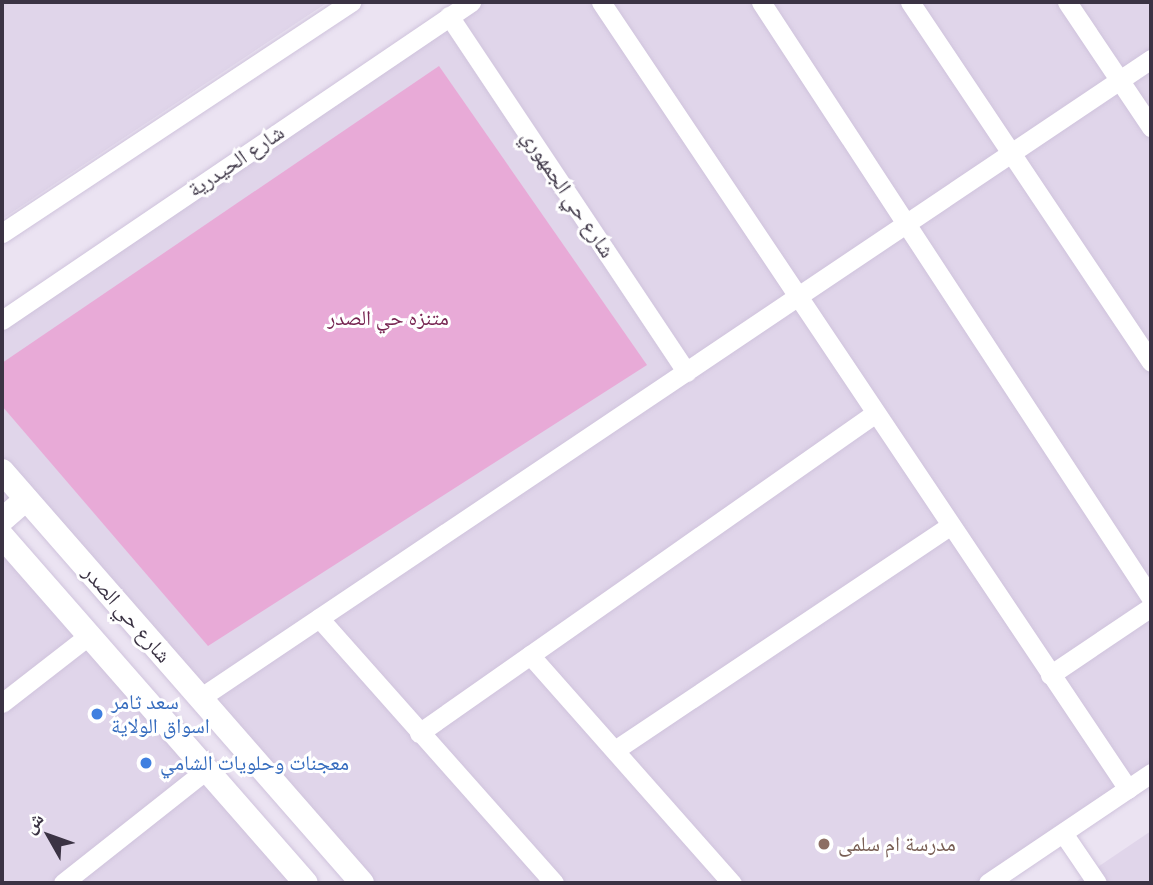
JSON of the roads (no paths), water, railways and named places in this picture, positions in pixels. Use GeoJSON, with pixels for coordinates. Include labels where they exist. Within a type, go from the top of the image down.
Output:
{"type":"FeatureCollection","features":[{"type":"Feature","properties":{"kind":"street"},"geometry":{"type":"LineString","coordinates":[[2,233],[328,8],[351,2]]}},
{"type":"Feature","properties":{"kind":"street","name":"شارع الحيدرية"},"geometry":{"type":"LineString","coordinates":[[2,320],[471,2]]}},
{"type":"Feature","properties":{"kind":"street"},"geometry":{"type":"LineString","coordinates":[[601,2],[796,298],[1128,789]]}},
{"type":"Feature","properties":{"kind":"street"},"geometry":{"type":"LineString","coordinates":[[761,2],[1151,598]]}},
{"type":"Feature","properties":{"kind":"street"},"geometry":{"type":"LineString","coordinates":[[909,2],[1151,362]]}},
{"type":"Feature","properties":{"kind":"street"},"geometry":{"type":"LineString","coordinates":[[1067,2],[1151,127]]}},
{"type":"Feature","properties":{"kind":"street","name":"شارع حي الجمهوري"},"geometry":{"type":"LineString","coordinates":[[449,16],[686,372]]}},
{"type":"Feature","properties":{"kind":"street"},"geometry":{"type":"LineString","coordinates":[[200,698],[1151,59]]}},
{"type":"Feature","properties":{"kind":"street"},"geometry":{"type":"LineString","coordinates":[[419,733],[874,414]]}},
{"type":"Feature","properties":{"kind":"street","name":"شارع حي الصدر"},"geometry":{"type":"LineString","coordinates":[[2,471],[362,883]]}},
{"type":"Feature","properties":{"kind":"street"},"geometry":{"type":"LineString","coordinates":[[2,520],[26,499]]}},
{"type":"Feature","properties":{"kind":"street"},"geometry":{"type":"LineString","coordinates":[[615,750],[950,526]]}},
{"type":"Feature","properties":{"kind":"street","name":"شارع حي الصدر"},"geometry":{"type":"LineString","coordinates":[[2,536],[205,771],[306,883]]}},
{"type":"Feature","properties":{"kind":"street"},"geometry":{"type":"LineString","coordinates":[[1051,675],[1151,607]]}},
{"type":"Feature","properties":{"kind":"street"},"geometry":{"type":"LineString","coordinates":[[319,618],[554,883]]}},
{"type":"Feature","properties":{"kind":"street"},"geometry":{"type":"LineString","coordinates":[[2,702],[88,636]]}},
{"type":"Feature","properties":{"kind":"street"},"geometry":{"type":"LineString","coordinates":[[530,655],[732,883]]}},
{"type":"Feature","properties":{"kind":"street"},"geometry":{"type":"LineString","coordinates":[[63,883],[205,771]]}},
{"type":"Feature","properties":{"kind":"street"},"geometry":{"type":"LineString","coordinates":[[988,883],[1151,773]]}},
{"type":"Feature","properties":{"kind":"street"},"geometry":{"type":"LineString","coordinates":[[1063,833],[1097,883]]}},
{"type":"Feature","properties":{"kind":"place","name":"سعد ثامر اسواق الولاية"},"geometry":{"type":"Point","coordinates":[97,714]}},
{"type":"Feature","properties":{"kind":"place","name":"معجنات وحلويات الشامي"},"geometry":{"type":"Point","coordinates":[146,763]}},
{"type":"Feature","properties":{"kind":"place","name":"مدرسة ام سلمى"},"geometry":{"type":"Point","coordinates":[824,844]}},
{"type":"Feature","properties":{"kind":"park label","name":"متنزه حي الصدر"},"geometry":{"type":"Point","coordinates":[388,318]}}]}
